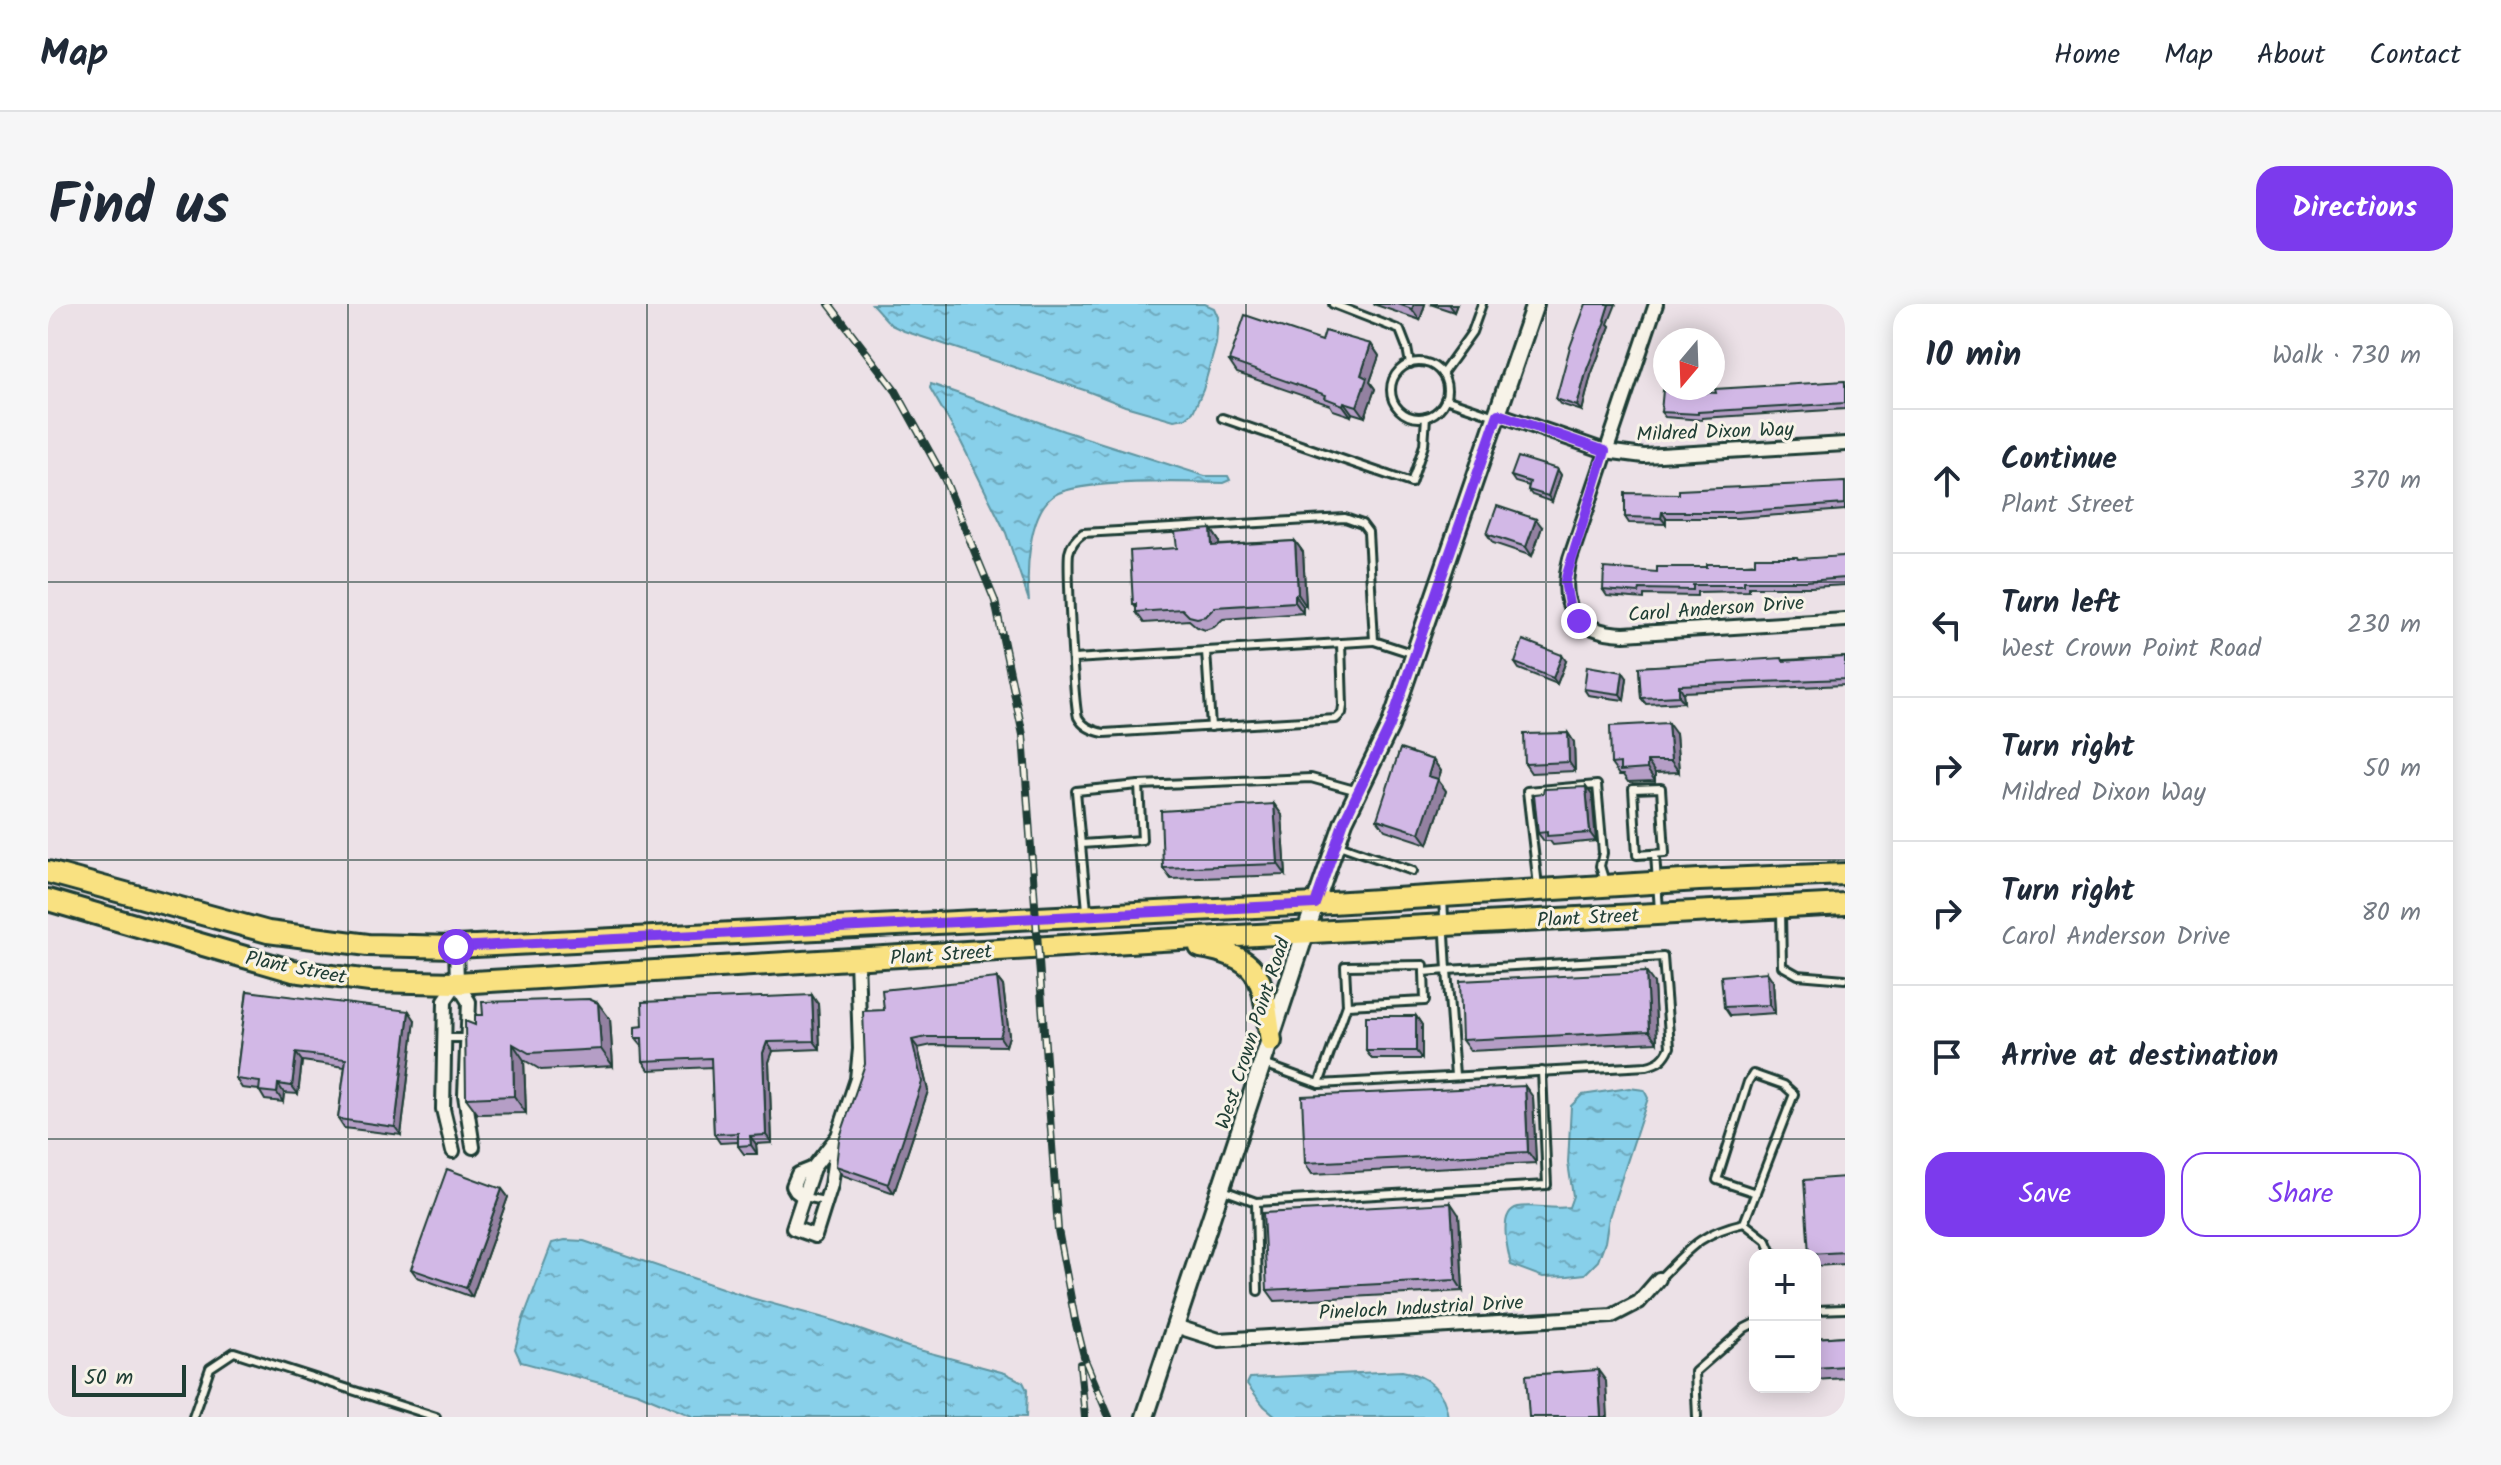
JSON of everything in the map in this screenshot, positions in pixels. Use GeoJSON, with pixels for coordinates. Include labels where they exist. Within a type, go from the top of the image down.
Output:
{"type":"FeatureCollection","features":[{"type":"Feature","properties":{"kind":"main road","name":"Plant Street"},"geometry":{"type":"LineString","coordinates":[[48,872],[268,932],[368,945],[456,947],[1845,874]]}},
{"type":"Feature","properties":{"kind":"main road"},"geometry":{"type":"LineString","coordinates":[[1781,907],[1801,894],[1845,892]]}},
{"type":"Feature","properties":{"kind":"main road","name":"Plant Street"},"geometry":{"type":"LineString","coordinates":[[48,900],[293,971],[370,981],[457,983],[1161,940],[1845,904]]}},
{"type":"Feature","properties":{"kind":"main road"},"geometry":{"type":"LineString","coordinates":[[857,959],[858,946],[865,938],[894,925]]}},
{"type":"Feature","properties":{"kind":"main road"},"geometry":{"type":"LineString","coordinates":[[783,964],[804,955],[815,945],[825,928]]}},
{"type":"Feature","properties":{"kind":"main road"},"geometry":{"type":"LineString","coordinates":[[1161,940],[1227,951],[1251,966],[1263,990],[1271,1041]]}},
{"type":"Feature","properties":{"kind":"street","name":"West Crown Point Road"},"geometry":{"type":"LineString","coordinates":[[1145,1417],[1336,844],[1390,726],[1535,304]]}},
{"type":"Feature","properties":{"kind":"street"},"geometry":{"type":"LineString","coordinates":[[1605,451],[1656,304]]}},
{"type":"Feature","properties":{"kind":"street","name":"Mildred Dixon Way"},"geometry":{"type":"LineString","coordinates":[[1497,416],[1605,451],[1644,456],[1845,444]]}},
{"type":"Feature","properties":{"kind":"street","name":"Carol Anderson Drive"},"geometry":{"type":"LineString","coordinates":[[1605,451],[1565,581],[1569,605],[1579,621],[1600,633],[1624,634],[1845,620]]}},
{"type":"Feature","properties":{"kind":"street"},"geometry":{"type":"LineString","coordinates":[[456,947],[457,983],[469,1002],[465,1095],[473,1147]]}},
{"type":"Feature","properties":{"kind":"street"},"geometry":{"type":"LineString","coordinates":[[838,1136],[813,1168],[793,1228],[815,1236],[831,1185],[838,1136],[857,1079],[860,1049],[857,959]]}},
{"type":"Feature","properties":{"kind":"street"},"geometry":{"type":"LineString","coordinates":[[453,1151],[443,1109],[445,1000],[457,983]]}},
{"type":"Feature","properties":{"kind":"street","name":"Pineloch Industrial Drive"},"geometry":{"type":"LineString","coordinates":[[1175,1326],[1219,1340],[1612,1316],[1639,1302],[1659,1279]]}},
{"type":"Feature","properties":{"kind":"lane"},"geometry":{"type":"LineString","coordinates":[[1333,304],[1400,330],[1410,364]]}},
{"type":"Feature","properties":{"kind":"lane"},"geometry":{"type":"LineString","coordinates":[[1442,374],[1472,332],[1482,304]]}},
{"type":"Feature","properties":{"kind":"lane"},"geometry":{"type":"LineString","coordinates":[[1423,362],[1442,374],[1447,387],[1445,399],[1437,412],[1426,417],[1411,417],[1402,413],[1392,398],[1393,379],[1398,372],[1410,364],[1423,362]]}},
{"type":"Feature","properties":{"kind":"lane"},"geometry":{"type":"LineString","coordinates":[[1445,399],[1497,416]]}},
{"type":"Feature","properties":{"kind":"lane"},"geometry":{"type":"LineString","coordinates":[[1222,418],[1411,483],[1424,445],[1426,417]]}},
{"type":"Feature","properties":{"kind":"lane"},"geometry":{"type":"LineString","coordinates":[[1341,643],[1343,706],[1342,713],[1336,719],[1104,733],[1094,731],[1085,726],[1077,713],[1069,555],[1076,538],[1083,533],[1345,518],[1354,520],[1368,532],[1374,641]]}},
{"type":"Feature","properties":{"kind":"lane"},"geometry":{"type":"LineString","coordinates":[[1074,659],[1374,641],[1415,655]]}},
{"type":"Feature","properties":{"kind":"lane"},"geometry":{"type":"LineString","coordinates":[[1206,651],[1211,727]]}},
{"type":"Feature","properties":{"kind":"lane"},"geometry":{"type":"LineString","coordinates":[[1088,914],[1076,791],[1139,785],[1311,778],[1358,791]]}},
{"type":"Feature","properties":{"kind":"lane"},"geometry":{"type":"LineString","coordinates":[[1081,844],[1142,840],[1139,785]]}},
{"type":"Feature","properties":{"kind":"lane"},"geometry":{"type":"LineString","coordinates":[[1539,890],[1527,791],[1597,785],[1603,853],[1600,866],[1606,886]]}},
{"type":"Feature","properties":{"kind":"lane"},"geometry":{"type":"LineString","coordinates":[[1661,788],[1665,853],[1655,854],[1637,855],[1633,789],[1661,788]]}},
{"type":"Feature","properties":{"kind":"lane"},"geometry":{"type":"LineString","coordinates":[[1336,844],[1413,871]]}},
{"type":"Feature","properties":{"kind":"lane"},"geometry":{"type":"LineString","coordinates":[[1655,854],[1659,913]]}},
{"type":"Feature","properties":{"kind":"lane"},"geometry":{"type":"LineString","coordinates":[[1442,895],[1455,1075]]}},
{"type":"Feature","properties":{"kind":"lane"},"geometry":{"type":"LineString","coordinates":[[1781,907],[1782,966],[1798,975],[1845,979]]}},
{"type":"Feature","properties":{"kind":"lane"},"geometry":{"type":"LineString","coordinates":[[1264,1064],[1319,1084],[1647,1066],[1657,1064],[1670,1047],[1663,957],[1424,972]]}},
{"type":"Feature","properties":{"kind":"lane"},"geometry":{"type":"LineString","coordinates":[[1319,1084],[1347,1005],[1345,966],[1424,965],[1425,1001],[1347,1005]]}},
{"type":"Feature","properties":{"kind":"lane"},"geometry":{"type":"LineString","coordinates":[[445,1038],[467,1038]]}},
{"type":"Feature","properties":{"kind":"lane"},"geometry":{"type":"LineString","coordinates":[[1220,1189],[1256,1202],[1547,1185],[1542,1071]]}},
{"type":"Feature","properties":{"kind":"lane"},"geometry":{"type":"LineString","coordinates":[[1744,1223],[1756,1193],[1794,1094],[1784,1085],[1753,1074],[1717,1180],[1756,1193]]}},
{"type":"Feature","properties":{"kind":"lane"},"geometry":{"type":"LineString","coordinates":[[444,1080],[465,1081]]}},
{"type":"Feature","properties":{"kind":"lane"},"geometry":{"type":"LineString","coordinates":[[804,1197],[825,1201]]}},
{"type":"Feature","properties":{"kind":"lane"},"geometry":{"type":"LineString","coordinates":[[1256,1202],[1258,1291]]}},
{"type":"Feature","properties":{"kind":"lane"},"geometry":{"type":"LineString","coordinates":[[1744,1223],[1767,1241],[1770,1249]]}},
{"type":"Feature","properties":{"kind":"lane"},"geometry":{"type":"LineString","coordinates":[[1659,1279],[1692,1245],[1717,1229],[1744,1223]]}},
{"type":"Feature","properties":{"kind":"lane"},"geometry":{"type":"LineString","coordinates":[[1821,1310],[1845,1309]]}},
{"type":"Feature","properties":{"kind":"lane"},"geometry":{"type":"LineString","coordinates":[[1697,1417],[1695,1372],[1749,1326]]}},
{"type":"Feature","properties":{"kind":"lane"},"geometry":{"type":"LineString","coordinates":[[193,1417],[210,1368],[234,1352],[436,1417]]}},
{"type":"Feature","properties":{"kind":"water"},"geometry":{"type":"Polygon","coordinates":[[[872,304],[1205,304],[1214,308],[1218,317],[1216,344],[1203,390],[1193,412],[1186,418],[1174,420],[904,331],[891,325],[872,304]]]}},
{"type":"Feature","properties":{"kind":"water"},"geometry":{"type":"Polygon","coordinates":[[[931,384],[1064,431],[1205,476],[1228,476],[1230,480],[1223,483],[1109,484],[1053,496],[1038,516],[1030,545],[1029,601],[1006,533],[930,388],[931,384]]]}},
{"type":"Feature","properties":{"kind":"water"},"geometry":{"type":"Polygon","coordinates":[[[1629,1088],[1644,1090],[1648,1098],[1598,1261],[1585,1274],[1568,1276],[1543,1277],[1511,1265],[1506,1224],[1512,1210],[1524,1206],[1569,1207],[1573,1196],[1568,1163],[1571,1106],[1582,1095],[1629,1088]]]}},
{"type":"Feature","properties":{"kind":"water"},"geometry":{"type":"Polygon","coordinates":[[[584,1241],[751,1298],[835,1321],[908,1347],[1005,1373],[1023,1382],[1027,1390],[1026,1417],[694,1417],[637,1393],[521,1362],[515,1349],[523,1319],[552,1243],[584,1241]]]}},
{"type":"Feature","properties":{"kind":"water"},"geometry":{"type":"Polygon","coordinates":[[[1402,1371],[1419,1376],[1433,1385],[1443,1399],[1448,1417],[1277,1417],[1247,1384],[1250,1378],[1402,1371]]]}},
{"type":"Feature","properties":{"kind":"building"},"geometry":{"type":"Polygon","coordinates":[[[1586,304],[1609,304],[1577,406],[1556,399],[1586,304]]]}},
{"type":"Feature","properties":{"kind":"building"},"geometry":{"type":"Polygon","coordinates":[[[1245,315],[1322,341],[1325,331],[1371,344],[1361,375],[1367,378],[1357,406],[1344,402],[1343,405],[1325,398],[1326,395],[1229,361],[1245,315]]]}},
{"type":"Feature","properties":{"kind":"building"},"geometry":{"type":"Polygon","coordinates":[[[1845,381],[1845,403],[1698,414],[1661,412],[1662,400],[1725,400],[1725,388],[1845,381]]]}},
{"type":"Feature","properties":{"kind":"building"},"geometry":{"type":"Polygon","coordinates":[[[1518,457],[1557,469],[1548,496],[1528,490],[1530,482],[1511,476],[1518,457]]]}},
{"type":"Feature","properties":{"kind":"building"},"geometry":{"type":"Polygon","coordinates":[[[1845,482],[1845,504],[1733,512],[1662,512],[1661,518],[1625,517],[1625,493],[1679,494],[1679,490],[1845,482]]]}},
{"type":"Feature","properties":{"kind":"building"},"geometry":{"type":"Polygon","coordinates":[[[1497,506],[1536,519],[1526,547],[1487,534],[1497,506]]]}},
{"type":"Feature","properties":{"kind":"building"},"geometry":{"type":"Polygon","coordinates":[[[1211,529],[1212,546],[1295,541],[1298,594],[1295,595],[1295,602],[1215,607],[1206,616],[1197,618],[1189,616],[1182,609],[1136,612],[1130,551],[1177,548],[1175,532],[1211,529]]]}},
{"type":"Feature","properties":{"kind":"building"},"geometry":{"type":"Polygon","coordinates":[[[1845,556],[1845,578],[1744,581],[1744,585],[1693,585],[1693,590],[1640,589],[1639,593],[1603,590],[1604,568],[1657,572],[1657,567],[1755,564],[1755,557],[1798,559],[1845,556]]]}},
{"type":"Feature","properties":{"kind":"building"},"geometry":{"type":"Polygon","coordinates":[[[1523,640],[1562,655],[1553,678],[1515,663],[1523,640]]]}},
{"type":"Feature","properties":{"kind":"building"},"geometry":{"type":"Polygon","coordinates":[[[1845,657],[1845,679],[1679,685],[1679,696],[1641,698],[1639,667],[1845,657]]]}},
{"type":"Feature","properties":{"kind":"building"},"geometry":{"type":"Polygon","coordinates":[[[1587,666],[1623,672],[1620,694],[1584,689],[1587,666]]]}},
{"type":"Feature","properties":{"kind":"building"},"geometry":{"type":"Polygon","coordinates":[[[1668,723],[1671,761],[1647,761],[1647,769],[1620,771],[1620,763],[1611,764],[1610,726],[1668,723]]]}},
{"type":"Feature","properties":{"kind":"building"},"geometry":{"type":"Polygon","coordinates":[[[1568,733],[1569,762],[1525,764],[1524,734],[1568,733]]]}},
{"type":"Feature","properties":{"kind":"building"},"geometry":{"type":"Polygon","coordinates":[[[1400,749],[1433,760],[1428,776],[1438,779],[1420,833],[1377,819],[1400,749]]]}},
{"type":"Feature","properties":{"kind":"building"},"geometry":{"type":"Polygon","coordinates":[[[1586,787],[1590,833],[1547,836],[1547,832],[1538,833],[1534,794],[1543,793],[1544,789],[1586,787]]]}},
{"type":"Feature","properties":{"kind":"building"},"geometry":{"type":"Polygon","coordinates":[[[1274,804],[1278,864],[1163,868],[1161,811],[1274,804]]]}},
{"type":"Feature","properties":{"kind":"building"},"geometry":{"type":"Polygon","coordinates":[[[1646,972],[1649,1031],[1462,1040],[1460,981],[1646,972]]]}},
{"type":"Feature","properties":{"kind":"building"},"geometry":{"type":"Polygon","coordinates":[[[1767,972],[1769,1005],[1724,1007],[1721,976],[1767,972]]]}},
{"type":"Feature","properties":{"kind":"building"},"geometry":{"type":"Polygon","coordinates":[[[997,978],[1003,1027],[1000,1037],[926,1037],[912,1040],[922,1082],[888,1184],[836,1166],[839,1140],[865,1064],[863,1011],[884,1010],[882,990],[997,978]]]}},
{"type":"Feature","properties":{"kind":"building"},"geometry":{"type":"Polygon","coordinates":[[[247,991],[409,1011],[395,1127],[338,1119],[346,1059],[296,1053],[292,1086],[278,1084],[277,1093],[259,1091],[260,1082],[236,1079],[247,991]]]}},
{"type":"Feature","properties":{"kind":"building"},"geometry":{"type":"Polygon","coordinates":[[[812,995],[814,1041],[767,1042],[763,1053],[766,1135],[750,1136],[751,1145],[738,1146],[738,1133],[714,1134],[711,1058],[643,1061],[642,1038],[635,1038],[635,1027],[643,1026],[642,1002],[812,995]]]}},
{"type":"Feature","properties":{"kind":"building"},"geometry":{"type":"Polygon","coordinates":[[[589,999],[598,1003],[601,1049],[529,1053],[513,1044],[514,1096],[466,1098],[465,1021],[475,1025],[475,1015],[483,1015],[482,1002],[589,999]]]}},
{"type":"Feature","properties":{"kind":"building"},"geometry":{"type":"Polygon","coordinates":[[[1366,1016],[1416,1016],[1416,1051],[1366,1051],[1366,1016]]]}},
{"type":"Feature","properties":{"kind":"building"},"geometry":{"type":"Polygon","coordinates":[[[1525,1086],[1528,1152],[1305,1163],[1302,1096],[1525,1086]]]}},
{"type":"Feature","properties":{"kind":"building"},"geometry":{"type":"Polygon","coordinates":[[[447,1169],[502,1189],[466,1288],[411,1269],[447,1169]]]}},
{"type":"Feature","properties":{"kind":"building"},"geometry":{"type":"Polygon","coordinates":[[[1845,1177],[1845,1252],[1821,1253],[1821,1249],[1809,1249],[1804,1180],[1845,1177]]]}},
{"type":"Feature","properties":{"kind":"building"},"geometry":{"type":"Polygon","coordinates":[[[1451,1203],[1456,1280],[1267,1290],[1263,1213],[1451,1203]]]}},
{"type":"Feature","properties":{"kind":"building"},"geometry":{"type":"Polygon","coordinates":[[[1845,1336],[1845,1366],[1821,1368],[1821,1338],[1845,1336]]]}},
{"type":"Feature","properties":{"kind":"building"},"geometry":{"type":"Polygon","coordinates":[[[1598,1370],[1601,1417],[1529,1417],[1526,1375],[1598,1370]]]}},
{"type":"Feature","properties":{"kind":"railway"},"geometry":{"type":"LineString","coordinates":[[829,304],[896,391],[945,480],[995,601],[1023,735],[1058,1230],[1085,1360],[1109,1417]]}},
{"type":"Feature","properties":{"kind":"railway"},"geometry":{"type":"LineString","coordinates":[[1080,1364],[1085,1417]]}},
{"type":"Feature","properties":{"kind":"route"},"geometry":{"type":"LineString","coordinates":[[456,947],[1315,904],[1344,821],[1390,726],[1498,414],[1605,451],[1565,581],[1569,605],[1579,621]]}}]}
